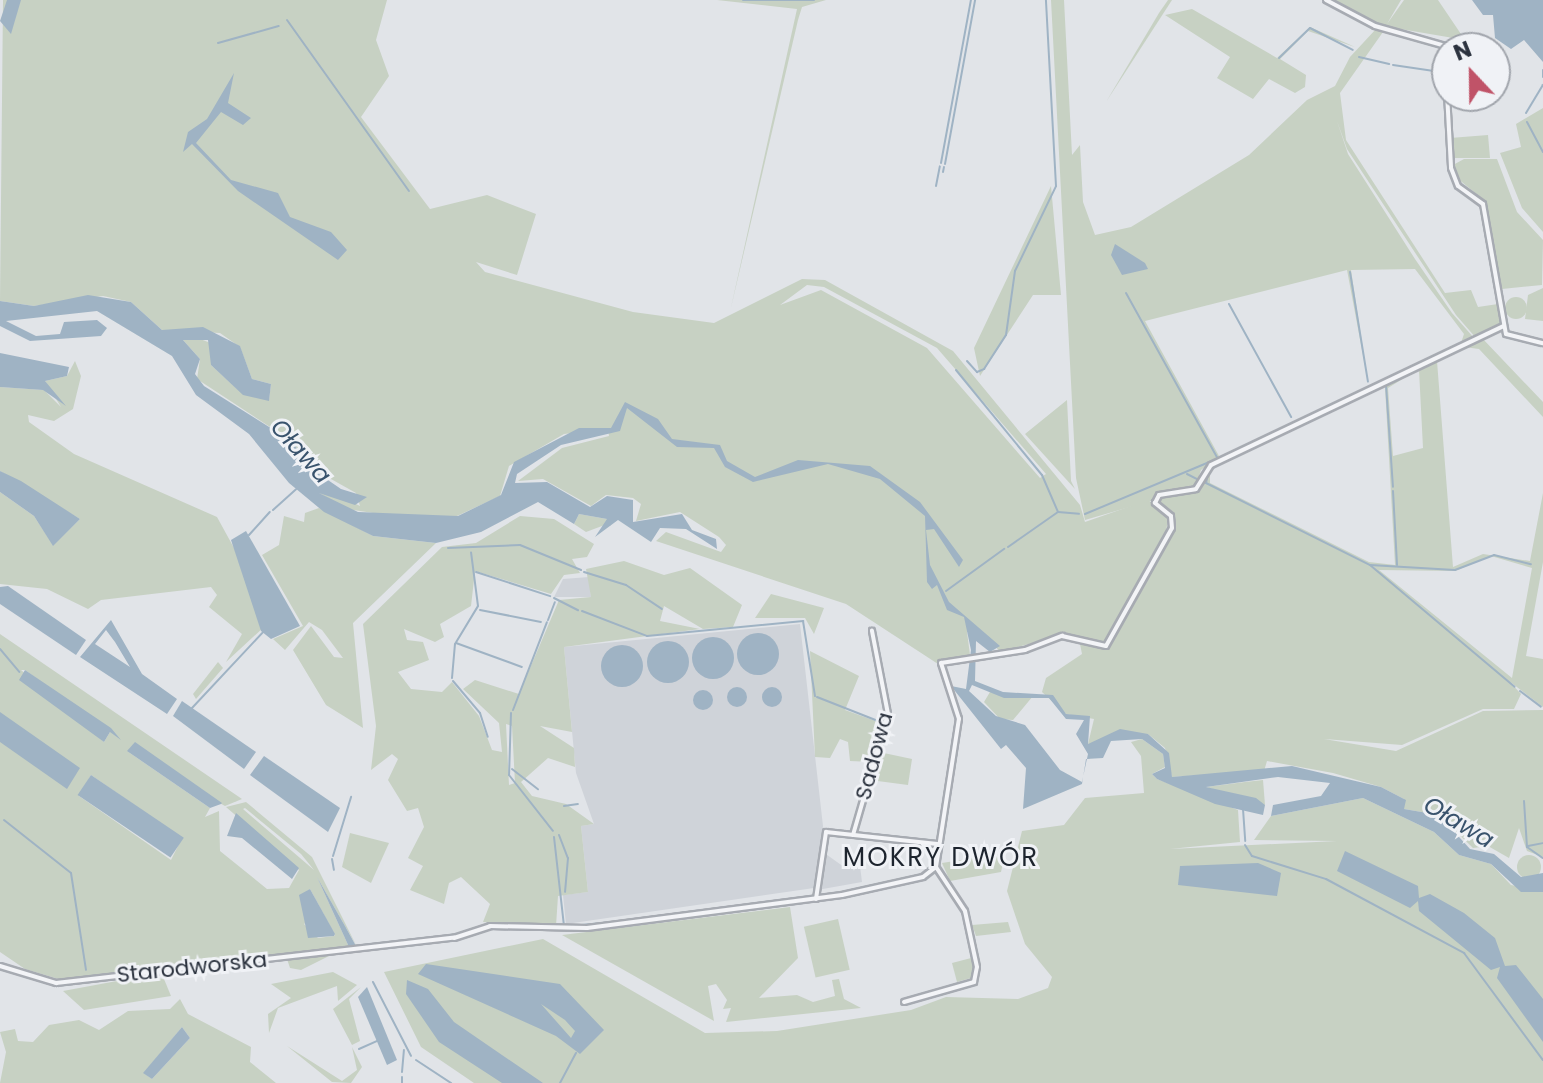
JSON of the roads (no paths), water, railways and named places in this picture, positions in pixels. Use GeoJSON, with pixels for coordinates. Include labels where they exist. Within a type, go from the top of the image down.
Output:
{"type":"FeatureCollection","features":[{"type":"Feature","properties":{"kind":"street"},"geometry":{"type":"LineString","coordinates":[[1326,0],[1384,29],[1431,42]]}},
{"type":"Feature","properties":{"kind":"street"},"geometry":{"type":"LineString","coordinates":[[1448,112],[1451,168],[1458,186],[1483,204],[1504,326],[1510,338],[1543,343]]}},
{"type":"Feature","properties":{"kind":"street"},"geometry":{"type":"LineString","coordinates":[[904,1002],[974,982],[974,935],[936,867],[959,719],[939,667],[968,657],[1062,636],[1106,646],[1172,528],[1156,497],[1196,489],[1211,465],[1504,326]]}},
{"type":"Feature","properties":{"kind":"street","name":"Sadowa"},"geometry":{"type":"LineString","coordinates":[[853,835],[889,706],[872,631]]}},
{"type":"Feature","properties":{"kind":"street"},"geometry":{"type":"LineString","coordinates":[[936,867],[923,877],[816,899],[824,833],[930,843],[937,847]]}},
{"type":"Feature","properties":{"kind":"street","name":"Starodworska"},"geometry":{"type":"LineString","coordinates":[[0,966],[56,983],[388,946],[490,926],[555,931],[816,899]]}},
{"type":"Feature","properties":{"kind":"water"},"geometry":{"type":"Polygon","coordinates":[[[7,0],[21,0],[11,34],[0,21],[7,0]]]}},
{"type":"Feature","properties":{"kind":"water"},"geometry":{"type":"Polygon","coordinates":[[[1472,0],[1543,0],[1543,62],[1524,40],[1511,49],[1511,32],[1494,32],[1493,15],[1483,15],[1472,0]]]}},
{"type":"Feature","properties":{"kind":"water"},"geometry":{"type":"Polygon","coordinates":[[[234,73],[228,103],[251,118],[243,125],[221,112],[196,143],[231,180],[278,193],[290,217],[331,232],[347,250],[338,260],[238,191],[192,144],[183,152],[188,132],[207,119],[234,73]]]}},
{"type":"Feature","properties":{"kind":"water"},"geometry":{"type":"Polygon","coordinates":[[[1115,244],[1145,263],[1148,269],[1122,275],[1111,255],[1115,244]]]}},
{"type":"Feature","properties":{"kind":"water"},"geometry":{"type":"Polygon","coordinates":[[[88,295],[131,302],[162,330],[203,327],[240,346],[252,379],[271,384],[269,401],[243,395],[211,365],[208,340],[183,340],[200,359],[195,374],[204,386],[293,442],[306,465],[341,489],[367,497],[355,505],[319,493],[358,512],[458,516],[501,495],[514,462],[579,428],[611,428],[625,402],[658,419],[672,439],[720,445],[727,461],[755,477],[798,460],[870,466],[920,502],[963,560],[959,567],[934,529],[926,530],[930,565],[949,602],[1000,646],[990,652],[976,641],[975,681],[1003,692],[1053,695],[1066,714],[1090,716],[1088,744],[1120,729],[1148,734],[1169,753],[1172,777],[1292,766],[1381,787],[1406,800],[1404,809],[1439,815],[1470,849],[1494,854],[1521,877],[1543,873],[1543,892],[1521,892],[1491,864],[1459,855],[1434,832],[1363,798],[1271,816],[1273,805],[1321,796],[1330,783],[1278,777],[1206,787],[1256,798],[1265,805],[1263,815],[1215,804],[1157,779],[1152,774],[1165,768],[1163,754],[1142,739],[1111,741],[1103,758],[1087,759],[1088,754],[1076,734],[1084,720],[1066,719],[1049,698],[1004,698],[972,685],[969,691],[996,716],[1025,725],[1060,770],[1082,782],[1083,776],[1082,784],[1023,809],[1026,768],[1006,745],[1001,749],[951,686],[966,689],[971,650],[964,617],[947,610],[937,585],[932,589],[927,582],[925,516],[880,479],[828,464],[753,482],[725,467],[714,448],[677,447],[627,408],[620,431],[561,445],[517,474],[515,483],[547,482],[590,507],[607,496],[633,500],[633,522],[682,514],[692,530],[716,539],[717,549],[686,529],[660,528],[651,542],[618,520],[595,537],[607,519],[579,514],[574,524],[538,502],[481,532],[436,543],[373,536],[324,512],[289,483],[249,434],[196,395],[172,356],[97,311],[6,321],[36,336],[60,334],[64,322],[97,320],[107,328],[101,336],[30,341],[0,326],[0,301],[34,306],[88,295]]]}},
{"type":"Feature","properties":{"kind":"water"},"geometry":{"type":"Polygon","coordinates":[[[0,353],[69,367],[67,376],[45,381],[66,406],[43,390],[0,387],[0,353]]]}},
{"type":"Feature","properties":{"kind":"water"},"geometry":{"type":"Polygon","coordinates":[[[0,471],[80,519],[53,546],[34,516],[0,492],[0,471]]]}},
{"type":"Feature","properties":{"kind":"water"},"geometry":{"type":"Polygon","coordinates":[[[246,531],[300,626],[271,639],[261,631],[231,540],[246,531]]]}},
{"type":"Feature","properties":{"kind":"water"},"geometry":{"type":"Polygon","coordinates":[[[8,586],[86,640],[76,655],[0,604],[0,587],[8,586]]]}},
{"type":"Feature","properties":{"kind":"water"},"geometry":{"type":"Polygon","coordinates":[[[111,620],[142,674],[177,699],[167,714],[80,657],[111,620]],[[106,630],[95,644],[130,667],[106,630]]]}},
{"type":"Feature","properties":{"kind":"water"},"geometry":{"type":"Polygon","coordinates":[[[758,633],[773,639],[779,654],[773,669],[758,675],[743,669],[737,654],[743,639],[758,633]]]}},
{"type":"Feature","properties":{"kind":"water"},"geometry":{"type":"Polygon","coordinates":[[[713,637],[728,643],[734,658],[728,673],[713,679],[698,673],[692,658],[698,643],[713,637]]]}},
{"type":"Feature","properties":{"kind":"water"},"geometry":{"type":"Polygon","coordinates":[[[668,641],[683,647],[689,662],[683,677],[668,683],[653,677],[647,662],[653,647],[668,641]]]}},
{"type":"Feature","properties":{"kind":"water"},"geometry":{"type":"Polygon","coordinates":[[[622,645],[637,651],[643,666],[637,681],[622,687],[607,681],[601,666],[607,651],[622,645]]]}},
{"type":"Feature","properties":{"kind":"water"},"geometry":{"type":"Polygon","coordinates":[[[25,670],[111,728],[121,740],[110,732],[104,742],[19,680],[25,670]]]}},
{"type":"Feature","properties":{"kind":"water"},"geometry":{"type":"Polygon","coordinates":[[[737,687],[744,690],[747,697],[744,704],[737,707],[730,704],[727,697],[730,690],[737,687]]]}},
{"type":"Feature","properties":{"kind":"water"},"geometry":{"type":"Polygon","coordinates":[[[772,687],[779,690],[782,697],[779,704],[772,707],[765,704],[762,697],[765,690],[772,687]]]}},
{"type":"Feature","properties":{"kind":"water"},"geometry":{"type":"Polygon","coordinates":[[[703,690],[710,693],[713,700],[710,707],[703,710],[696,707],[693,700],[696,693],[703,690]]]}},
{"type":"Feature","properties":{"kind":"water"},"geometry":{"type":"Polygon","coordinates":[[[182,701],[256,752],[244,769],[173,716],[182,701]]]}},
{"type":"Feature","properties":{"kind":"water"},"geometry":{"type":"Polygon","coordinates":[[[0,712],[80,768],[67,789],[0,742],[0,712]]]}},
{"type":"Feature","properties":{"kind":"water"},"geometry":{"type":"Polygon","coordinates":[[[135,742],[222,803],[210,808],[127,751],[135,742]]]}},
{"type":"Feature","properties":{"kind":"water"},"geometry":{"type":"Polygon","coordinates":[[[264,756],[340,808],[328,832],[250,775],[264,756]]]}},
{"type":"Feature","properties":{"kind":"water"},"geometry":{"type":"Polygon","coordinates":[[[91,775],[184,838],[170,858],[78,795],[91,775]]]}},
{"type":"Feature","properties":{"kind":"water"},"geometry":{"type":"Polygon","coordinates":[[[236,813],[299,868],[292,879],[242,838],[227,836],[236,813]]]}},
{"type":"Feature","properties":{"kind":"water"},"geometry":{"type":"Polygon","coordinates":[[[1345,851],[1418,886],[1419,898],[1430,894],[1464,913],[1495,938],[1505,966],[1516,965],[1543,999],[1543,1042],[1497,978],[1500,967],[1491,970],[1419,911],[1418,901],[1410,908],[1337,871],[1345,851]]]}},
{"type":"Feature","properties":{"kind":"water"},"geometry":{"type":"Polygon","coordinates":[[[1258,863],[1281,873],[1277,896],[1178,885],[1180,866],[1258,863]]]}},
{"type":"Feature","properties":{"kind":"water"},"geometry":{"type":"Polygon","coordinates":[[[317,877],[345,926],[356,946],[349,947],[317,877]]]}},
{"type":"Feature","properties":{"kind":"water"},"geometry":{"type":"Polygon","coordinates":[[[310,889],[334,936],[308,938],[299,895],[310,889]]]}},
{"type":"Feature","properties":{"kind":"water"},"geometry":{"type":"Polygon","coordinates":[[[426,964],[560,984],[604,1030],[580,1054],[556,1036],[418,974],[426,964]],[[541,1004],[571,1038],[575,1031],[541,1004]]]}},
{"type":"Feature","properties":{"kind":"water"},"geometry":{"type":"Polygon","coordinates":[[[407,980],[428,989],[454,1022],[543,1083],[502,1083],[439,1042],[406,994],[407,980]]]}},
{"type":"Feature","properties":{"kind":"water"},"geometry":{"type":"Polygon","coordinates":[[[367,987],[397,1060],[387,1065],[358,997],[367,987]]]}},
{"type":"Feature","properties":{"kind":"water"},"geometry":{"type":"Polygon","coordinates":[[[182,1027],[190,1038],[152,1079],[143,1073],[182,1027]]]}},
{"type":"Feature","properties":{"kind":"waterway"},"geometry":{"type":"LineString","coordinates":[[743,0],[814,0]]}},
{"type":"Feature","properties":{"kind":"waterway"},"geometry":{"type":"LineString","coordinates":[[941,163],[971,0]]}},
{"type":"Feature","properties":{"kind":"waterway"},"geometry":{"type":"LineString","coordinates":[[945,164],[975,0]]}},
{"type":"Feature","properties":{"kind":"waterway"},"geometry":{"type":"LineString","coordinates":[[967,361],[977,372],[984,369],[1006,335],[1015,271],[1056,186],[1046,0]]}},
{"type":"Feature","properties":{"kind":"waterway"},"geometry":{"type":"LineString","coordinates":[[287,20],[409,191]]}},
{"type":"Feature","properties":{"kind":"waterway"},"geometry":{"type":"LineString","coordinates":[[218,43],[279,26]]}},
{"type":"Feature","properties":{"kind":"waterway"},"geometry":{"type":"LineString","coordinates":[[1279,58],[1310,28],[1353,50]]}},
{"type":"Feature","properties":{"kind":"waterway"},"geometry":{"type":"LineString","coordinates":[[1359,57],[1389,64]]}},
{"type":"Feature","properties":{"kind":"waterway"},"geometry":{"type":"LineString","coordinates":[[1393,65],[1431,71]]}},
{"type":"Feature","properties":{"kind":"waterway"},"geometry":{"type":"LineString","coordinates":[[1543,70],[1543,77]]}},
{"type":"Feature","properties":{"kind":"waterway"},"geometry":{"type":"LineString","coordinates":[[1526,113],[1543,85]]}},
{"type":"Feature","properties":{"kind":"waterway"},"geometry":{"type":"LineString","coordinates":[[1527,122],[1543,152]]}},
{"type":"Feature","properties":{"kind":"waterway"},"geometry":{"type":"LineString","coordinates":[[936,186],[940,166]]}},
{"type":"Feature","properties":{"kind":"waterway"},"geometry":{"type":"LineString","coordinates":[[943,172],[944,167]]}},
{"type":"Feature","properties":{"kind":"waterway"},"geometry":{"type":"LineString","coordinates":[[1350,272],[1368,382]]}},
{"type":"Feature","properties":{"kind":"waterway"},"geometry":{"type":"LineString","coordinates":[[1126,293],[1218,459],[1294,423]]}},
{"type":"Feature","properties":{"kind":"waterway"},"geometry":{"type":"LineString","coordinates":[[1229,304],[1291,417]]}},
{"type":"Feature","properties":{"kind":"waterway"},"geometry":{"type":"LineString","coordinates":[[1369,388],[1438,355]]}},
{"type":"Feature","properties":{"kind":"waterway"},"geometry":{"type":"LineString","coordinates":[[956,370],[1042,475],[1058,512]]}},
{"type":"Feature","properties":{"kind":"waterway"},"geometry":{"type":"LineString","coordinates":[[1354,400],[1386,385],[1393,487]]}},
{"type":"Feature","properties":{"kind":"waterway"},"geometry":{"type":"LineString","coordinates":[[1352,396],[1366,389]]}},
{"type":"Feature","properties":{"kind":"waterway"},"geometry":{"type":"LineString","coordinates":[[1298,421],[1338,402]]}},
{"type":"Feature","properties":{"kind":"waterway"},"geometry":{"type":"LineString","coordinates":[[1292,429],[1351,402]]}},
{"type":"Feature","properties":{"kind":"waterway"},"geometry":{"type":"LineString","coordinates":[[1211,468],[1288,431]]}},
{"type":"Feature","properties":{"kind":"waterway"},"geometry":{"type":"LineString","coordinates":[[1085,514],[1214,460]]}},
{"type":"Feature","properties":{"kind":"waterway"},"geometry":{"type":"LineString","coordinates":[[1208,473],[1206,483],[1370,565],[1515,687]]}},
{"type":"Feature","properties":{"kind":"waterway"},"geometry":{"type":"LineString","coordinates":[[1187,474],[1199,480]]}},
{"type":"Feature","properties":{"kind":"waterway"},"geometry":{"type":"LineString","coordinates":[[273,510],[296,489]]}},
{"type":"Feature","properties":{"kind":"waterway"},"geometry":{"type":"LineString","coordinates":[[1393,491],[1397,565]]}},
{"type":"Feature","properties":{"kind":"waterway"},"geometry":{"type":"LineString","coordinates":[[249,535],[270,512]]}},
{"type":"Feature","properties":{"kind":"waterway"},"geometry":{"type":"LineString","coordinates":[[1008,547],[1058,512],[1079,514]]}},
{"type":"Feature","properties":{"kind":"waterway"},"geometry":{"type":"LineString","coordinates":[[448,548],[520,545],[581,570]]}},
{"type":"Feature","properties":{"kind":"waterway"},"geometry":{"type":"LineString","coordinates":[[946,591],[1004,549]]}},
{"type":"Feature","properties":{"kind":"waterway"},"geometry":{"type":"LineString","coordinates":[[452,678],[455,644],[478,606],[471,552]]}},
{"type":"Feature","properties":{"kind":"waterway"},"geometry":{"type":"LineString","coordinates":[[1370,565],[1455,570],[1494,555],[1531,564]]}},
{"type":"Feature","properties":{"kind":"waterway"},"geometry":{"type":"LineString","coordinates":[[476,572],[550,596]]}},
{"type":"Feature","properties":{"kind":"waterway"},"geometry":{"type":"LineString","coordinates":[[584,572],[626,585],[662,609]]}},
{"type":"Feature","properties":{"kind":"waterway"},"geometry":{"type":"LineString","coordinates":[[554,598],[578,610]]}},
{"type":"Feature","properties":{"kind":"waterway"},"geometry":{"type":"LineString","coordinates":[[548,620],[555,602]]}},
{"type":"Feature","properties":{"kind":"waterway"},"geometry":{"type":"LineString","coordinates":[[480,610],[541,622]]}},
{"type":"Feature","properties":{"kind":"waterway"},"geometry":{"type":"LineString","coordinates":[[582,611],[647,636],[803,621],[815,696]]}},
{"type":"Feature","properties":{"kind":"waterway"},"geometry":{"type":"LineString","coordinates":[[513,710],[547,622]]}},
{"type":"Feature","properties":{"kind":"waterway"},"geometry":{"type":"LineString","coordinates":[[192,708],[263,632]]}},
{"type":"Feature","properties":{"kind":"waterway"},"geometry":{"type":"LineString","coordinates":[[456,643],[522,667]]}},
{"type":"Feature","properties":{"kind":"waterway"},"geometry":{"type":"LineString","coordinates":[[0,649],[19,672]]}},
{"type":"Feature","properties":{"kind":"waterway"},"geometry":{"type":"LineString","coordinates":[[453,681],[480,713],[488,737]]}},
{"type":"Feature","properties":{"kind":"waterway"},"geometry":{"type":"LineString","coordinates":[[1520,691],[1541,707]]}},
{"type":"Feature","properties":{"kind":"waterway"},"geometry":{"type":"LineString","coordinates":[[817,697],[883,723]]}},
{"type":"Feature","properties":{"kind":"waterway"},"geometry":{"type":"LineString","coordinates":[[511,713],[509,775],[553,831]]}},
{"type":"Feature","properties":{"kind":"waterway"},"geometry":{"type":"LineString","coordinates":[[512,769],[538,789]]}},
{"type":"Feature","properties":{"kind":"waterway"},"geometry":{"type":"LineString","coordinates":[[333,856],[351,797]]}},
{"type":"Feature","properties":{"kind":"waterway"},"geometry":{"type":"LineString","coordinates":[[1524,801],[1527,847]]}},
{"type":"Feature","properties":{"kind":"waterway"},"geometry":{"type":"LineString","coordinates":[[564,806],[578,804]]}},
{"type":"Feature","properties":{"kind":"waterway"},"geometry":{"type":"LineString","coordinates":[[1243,809],[1245,841]]}},
{"type":"Feature","properties":{"kind":"waterway"},"geometry":{"type":"LineString","coordinates":[[4,820],[71,873],[86,970]]}},
{"type":"Feature","properties":{"kind":"waterway"},"geometry":{"type":"LineString","coordinates":[[559,835],[568,858],[565,892]]}},
{"type":"Feature","properties":{"kind":"waterway"},"geometry":{"type":"LineString","coordinates":[[554,837],[564,926]]}},
{"type":"Feature","properties":{"kind":"waterway"},"geometry":{"type":"LineString","coordinates":[[1528,846],[1543,843]]}},
{"type":"Feature","properties":{"kind":"waterway"},"geometry":{"type":"LineString","coordinates":[[1245,845],[1252,856],[1326,879],[1464,953],[1543,1060]]}},
{"type":"Feature","properties":{"kind":"waterway"},"geometry":{"type":"LineString","coordinates":[[1527,847],[1543,858]]}},
{"type":"Feature","properties":{"kind":"waterway"},"geometry":{"type":"LineString","coordinates":[[332,859],[334,870]]}},
{"type":"Feature","properties":{"kind":"waterway"},"geometry":{"type":"LineString","coordinates":[[630,920],[689,912]]}},
{"type":"Feature","properties":{"kind":"waterway"},"geometry":{"type":"LineString","coordinates":[[571,926],[613,922]]}},
{"type":"Feature","properties":{"kind":"waterway"},"geometry":{"type":"LineString","coordinates":[[373,982],[411,1056]]}},
{"type":"Feature","properties":{"kind":"waterway"},"geometry":{"type":"LineString","coordinates":[[359,1049],[377,1041]]}},
{"type":"Feature","properties":{"kind":"waterway"},"geometry":{"type":"LineString","coordinates":[[402,1072],[404,1050]]}},
{"type":"Feature","properties":{"kind":"waterway"},"geometry":{"type":"LineString","coordinates":[[560,1083],[576,1053]]}},
{"type":"Feature","properties":{"kind":"waterway"},"geometry":{"type":"LineString","coordinates":[[416,1060],[451,1083]]}},
{"type":"Feature","properties":{"kind":"waterway"},"geometry":{"type":"LineString","coordinates":[[402,1077],[402,1083]]}},
{"type":"Feature","properties":{"kind":"district","name":"MOKRY DWÓR"},"geometry":{"type":"Point","coordinates":[941,858]}},
{"type":"Feature","properties":{"kind":"water label","name":"Oława"},"geometry":{"type":"Point","coordinates":[301,451]}},
{"type":"Feature","properties":{"kind":"water label","name":"Oława"},"geometry":{"type":"Point","coordinates":[1459,822]}}]}
